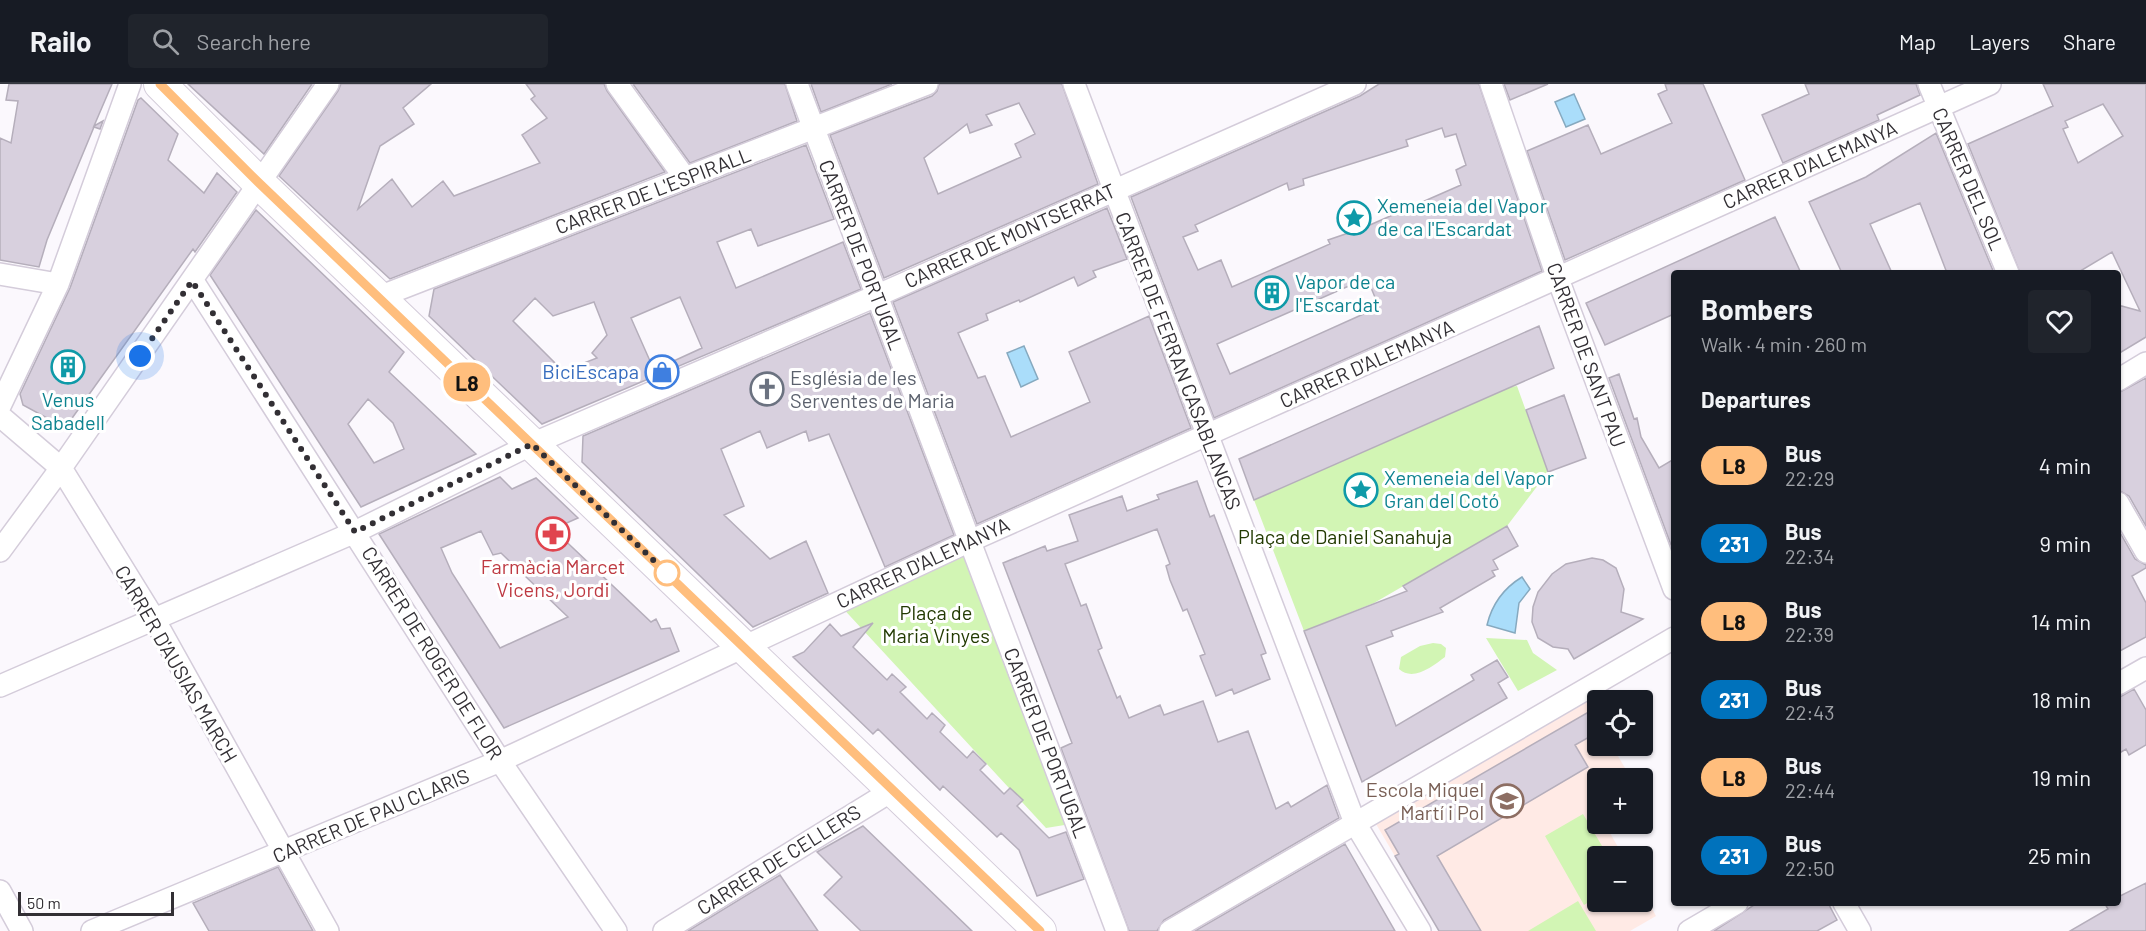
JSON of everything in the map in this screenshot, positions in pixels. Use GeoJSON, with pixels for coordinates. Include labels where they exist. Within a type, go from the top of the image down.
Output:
{"type":"FeatureCollection","features":[{"type":"Feature","properties":{"kind":"main road"},"geometry":{"type":"LineString","coordinates":[[160,84],[258,182],[1040,931]]}},
{"type":"Feature","properties":{"kind":"street"},"geometry":{"type":"LineString","coordinates":[[0,406],[58,284],[130,84]]}},
{"type":"Feature","properties":{"kind":"street"},"geometry":{"type":"LineString","coordinates":[[0,551],[61,468],[328,84]]}},
{"type":"Feature","properties":{"kind":"street"},"geometry":{"type":"LineString","coordinates":[[617,84],[685,178]]}},
{"type":"Feature","properties":{"kind":"street","name":"CARRER DE PORTUGAL"},"geometry":{"type":"LineString","coordinates":[[797,84],[1117,931]]}},
{"type":"Feature","properties":{"kind":"street","name":"CARRER DE L'ESPIRALL"},"geometry":{"type":"LineString","coordinates":[[379,297],[927,84]]}},
{"type":"Feature","properties":{"kind":"street","name":"CARRER DE FERRAN CASABLANCAS"},"geometry":{"type":"LineString","coordinates":[[1074,84],[1355,823],[1420,931]]}},
{"type":"Feature","properties":{"kind":"street","name":"CARRER DE MONTSERRAT"},"geometry":{"type":"LineString","coordinates":[[0,686],[355,532],[532,444],[876,296],[1355,84]]}},
{"type":"Feature","properties":{"kind":"street","name":"CARRER DE SANT PAU"},"geometry":{"type":"LineString","coordinates":[[1491,84],[1558,279],[1671,582]]}},
{"type":"Feature","properties":{"kind":"street","name":"CARRER DEL SOL"},"geometry":{"type":"LineString","coordinates":[[1929,84],[2007,270]]}},
{"type":"Feature","properties":{"kind":"street","name":"CARRER D'ALEMANYA"},"geometry":{"type":"LineString","coordinates":[[744,647],[970,541],[1990,84]]}},
{"type":"Feature","properties":{"kind":"street"},"geometry":{"type":"LineString","coordinates":[[0,274],[58,284]]}},
{"type":"Feature","properties":{"kind":"street","name":"CARRER DE ROGER DE FLOR"},"geometry":{"type":"LineString","coordinates":[[192,281],[500,761],[616,931]]}},
{"type":"Feature","properties":{"kind":"street"},"geometry":{"type":"LineString","coordinates":[[2121,378],[2146,363]]}},
{"type":"Feature","properties":{"kind":"street","name":"CARRER D'AUSIAS MARCH"},"geometry":{"type":"LineString","coordinates":[[0,416],[61,468],[153,618],[328,931]]}},
{"type":"Feature","properties":{"kind":"street"},"geometry":{"type":"LineString","coordinates":[[2121,507],[2146,552]]}},
{"type":"Feature","properties":{"kind":"street"},"geometry":{"type":"LineString","coordinates":[[1170,931],[1671,640]]}},
{"type":"Feature","properties":{"kind":"street","name":"CARRER DE PAU CLARIS"},"geometry":{"type":"LineString","coordinates":[[92,931],[500,761],[744,647]]}},
{"type":"Feature","properties":{"kind":"street"},"geometry":{"type":"LineString","coordinates":[[2121,682],[2146,668]]}},
{"type":"Feature","properties":{"kind":"street","name":"CARRER DE CELLERS"},"geometry":{"type":"LineString","coordinates":[[664,931],[893,790]]}},
{"type":"Feature","properties":{"kind":"street"},"geometry":{"type":"LineString","coordinates":[[0,891],[22,931]]}},
{"type":"Feature","properties":{"kind":"street"},"geometry":{"type":"LineString","coordinates":[[1689,931],[1732,906]]}},
{"type":"Feature","properties":{"kind":"street"},"geometry":{"type":"LineString","coordinates":[[1846,906],[1860,931]]}},
{"type":"Feature","properties":{"kind":"shaded area","name":"Escola Miquel Martí i Pol"},"geometry":{"type":"Polygon","coordinates":[[[1587,702],[1587,756],[1618,756],[1625,768],[1587,768],[1587,834],[1611,834],[1617,846],[1587,846],[1587,912],[1653,910],[1656,916],[1630,931],[1439,931],[1376,824],[1587,702]]]}},
{"type":"Feature","properties":{"kind":"green space","name":"Plaça de Daniel Sanahuja"},"geometry":{"type":"Polygon","coordinates":[[[1517,386],[1548,472],[1507,526],[1374,603],[1304,631],[1254,500],[1506,388],[1517,386]]]}},
{"type":"Feature","properties":{"kind":"green space","name":"Plaça de Maria Vinyes"},"geometry":{"type":"Polygon","coordinates":[[[966,543],[1077,823],[1046,828],[838,603],[966,543]]]}},
{"type":"Feature","properties":{"kind":"green space"},"geometry":{"type":"Polygon","coordinates":[[[1486,638],[1527,640],[1533,653],[1557,670],[1518,691],[1486,638]]]}},
{"type":"Feature","properties":{"kind":"green space"},"geometry":{"type":"Polygon","coordinates":[[[1441,644],[1446,648],[1445,657],[1417,673],[1405,673],[1399,669],[1401,657],[1420,646],[1441,644]]]}},
{"type":"Feature","properties":{"kind":"green space"},"geometry":{"type":"Polygon","coordinates":[[[1583,814],[1587,821],[1587,834],[1595,834],[1602,846],[1587,846],[1587,903],[1584,905],[1545,836],[1583,814]]]}},
{"type":"Feature","properties":{"kind":"green space"},"geometry":{"type":"Polygon","coordinates":[[[1578,901],[1596,931],[1528,931],[1578,901]]]}},
{"type":"Feature","properties":{"kind":"water"},"geometry":{"type":"Polygon","coordinates":[[[1574,94],[1585,119],[1566,127],[1555,102],[1574,94]]]}},
{"type":"Feature","properties":{"kind":"water"},"geometry":{"type":"Polygon","coordinates":[[[1024,346],[1038,379],[1021,387],[1007,353],[1024,346]]]}},
{"type":"Feature","properties":{"kind":"water"},"geometry":{"type":"Polygon","coordinates":[[[1522,577],[1530,589],[1519,603],[1515,633],[1487,625],[1500,597],[1522,577]]]}},
{"type":"Feature","properties":{"kind":"building"},"geometry":{"type":"Polygon","coordinates":[[[9,84],[112,84],[94,126],[103,121],[100,129],[94,127],[47,240],[39,267],[0,260],[0,138],[11,143],[18,101],[6,100],[9,84]]]}},
{"type":"Feature","properties":{"kind":"building"},"geometry":{"type":"Polygon","coordinates":[[[188,84],[312,84],[264,154],[188,84]]]}},
{"type":"Feature","properties":{"kind":"building"},"geometry":{"type":"Polygon","coordinates":[[[341,84],[431,84],[403,108],[414,124],[380,146],[358,209],[392,179],[412,207],[443,181],[454,196],[540,163],[522,135],[547,118],[531,99],[535,96],[526,84],[604,84],[665,172],[390,279],[279,176],[341,84]]]}},
{"type":"Feature","properties":{"kind":"building"},"geometry":{"type":"Polygon","coordinates":[[[633,84],[785,84],[797,121],[690,163],[633,84]]]}},
{"type":"Feature","properties":{"kind":"building"},"geometry":{"type":"Polygon","coordinates":[[[811,84],[892,84],[821,112],[811,84]]]}},
{"type":"Feature","properties":{"kind":"building"},"geometry":{"type":"Polygon","coordinates":[[[939,84],[1062,84],[1098,184],[884,278],[830,135],[932,96],[939,84]],[[1019,103],[986,115],[992,125],[970,133],[967,124],[924,158],[938,194],[1021,157],[1015,144],[1035,134],[1019,103]]]}},
{"type":"Feature","properties":{"kind":"building"},"geometry":{"type":"Polygon","coordinates":[[[1379,84],[1479,84],[1542,271],[1214,418],[1131,197],[1360,96],[1379,84]],[[1442,128],[1406,140],[1408,146],[1303,179],[1304,185],[1289,190],[1287,183],[1195,225],[1198,231],[1183,237],[1198,270],[1221,260],[1232,287],[1330,244],[1328,240],[1363,228],[1461,185],[1456,170],[1466,165],[1456,134],[1445,137],[1442,128]],[[1367,278],[1217,344],[1230,374],[1379,307],[1367,278]]]}},
{"type":"Feature","properties":{"kind":"building"},"geometry":{"type":"Polygon","coordinates":[[[1504,84],[1548,84],[1510,100],[1504,84]]]}},
{"type":"Feature","properties":{"kind":"building"},"geometry":{"type":"Polygon","coordinates":[[[1665,84],[1703,84],[1745,180],[1565,260],[1527,151],[1588,125],[1601,154],[1672,123],[1658,94],[1667,90],[1665,84]]]}},
{"type":"Feature","properties":{"kind":"building"},"geometry":{"type":"Polygon","coordinates":[[[1805,84],[1916,84],[1920,95],[1877,115],[1879,120],[1783,163],[1762,115],[1809,94],[1805,84]]]}},
{"type":"Feature","properties":{"kind":"building"},"geometry":{"type":"Polygon","coordinates":[[[2043,84],[2146,84],[2146,337],[2121,352],[2121,306],[2140,311],[2112,252],[2082,270],[2019,270],[1968,144],[2053,106],[2043,84]],[[2103,104],[2065,121],[2068,127],[2063,129],[2078,163],[2123,136],[2103,104]]]}},
{"type":"Feature","properties":{"kind":"building"},"geometry":{"type":"Polygon","coordinates":[[[141,98],[178,134],[168,160],[204,193],[217,173],[237,192],[195,252],[193,249],[70,421],[58,424],[23,405],[20,394],[70,288],[138,100],[141,98]]]}},
{"type":"Feature","properties":{"kind":"building"},"geometry":{"type":"Polygon","coordinates":[[[1936,133],[1993,270],[1946,270],[1920,203],[1870,224],[1891,270],[1841,270],[1809,202],[1866,177],[1936,133]]]}},
{"type":"Feature","properties":{"kind":"building"},"geometry":{"type":"Polygon","coordinates":[[[806,145],[834,219],[758,246],[751,229],[717,242],[736,288],[843,242],[861,289],[542,424],[429,316],[434,289],[806,145]],[[680,297],[631,318],[654,370],[702,348],[680,297]],[[535,298],[513,321],[558,366],[561,372],[597,358],[592,353],[607,335],[594,302],[553,316],[535,298]]]}},
{"type":"Feature","properties":{"kind":"building"},"geometry":{"type":"Polygon","coordinates":[[[1107,208],[1127,259],[1093,271],[1096,277],[1078,286],[1074,277],[1020,302],[1019,300],[986,314],[988,320],[958,333],[978,378],[985,376],[1011,437],[1090,402],[1069,352],[1149,316],[1191,428],[977,524],[893,302],[1107,208]]]}},
{"type":"Feature","properties":{"kind":"building"},"geometry":{"type":"Polygon","coordinates":[[[256,210],[404,352],[389,372],[476,454],[361,507],[210,275],[256,210]],[[368,399],[348,424],[374,463],[404,449],[393,423],[368,399]]]}},
{"type":"Feature","properties":{"kind":"building"},"geometry":{"type":"Polygon","coordinates":[[[1775,217],[1800,270],[1671,270],[1671,315],[1605,345],[1586,303],[1775,217]]]}},
{"type":"Feature","properties":{"kind":"building"},"geometry":{"type":"Polygon","coordinates":[[[870,313],[954,535],[885,567],[829,434],[809,441],[806,431],[767,448],[760,431],[721,449],[744,506],[724,515],[770,559],[806,541],[828,593],[753,627],[582,462],[583,436],[870,313]]]}},
{"type":"Feature","properties":{"kind":"building"},"geometry":{"type":"Polygon","coordinates":[[[1539,326],[1554,368],[1254,500],[1239,459],[1539,326]]]}},
{"type":"Feature","properties":{"kind":"building"},"geometry":{"type":"Polygon","coordinates":[[[1619,374],[1634,419],[1637,418],[1641,437],[1659,468],[1671,461],[1671,545],[1609,378],[1619,374]]]}},
{"type":"Feature","properties":{"kind":"building"},"geometry":{"type":"Polygon","coordinates":[[[2146,378],[2146,526],[2129,496],[2121,492],[2121,391],[2146,378]]]}},
{"type":"Feature","properties":{"kind":"building"},"geometry":{"type":"Polygon","coordinates":[[[1564,395],[1586,458],[1548,472],[1526,410],[1564,395]]]}},
{"type":"Feature","properties":{"kind":"building"},"geometry":{"type":"Polygon","coordinates":[[[500,477],[512,489],[536,478],[578,518],[553,529],[651,622],[656,619],[661,629],[670,628],[679,651],[504,728],[379,534],[500,477]],[[481,531],[441,548],[452,573],[500,648],[568,617],[501,553],[493,555],[481,531]]]}},
{"type":"Feature","properties":{"kind":"building"},"geometry":{"type":"Polygon","coordinates":[[[1197,481],[1210,517],[1214,515],[1266,653],[1261,655],[1270,679],[1234,694],[1232,689],[1216,696],[1200,656],[1205,654],[1187,609],[1183,611],[1170,580],[1166,566],[1170,564],[1157,529],[1065,564],[1081,606],[1086,604],[1102,648],[1098,650],[1117,698],[1120,696],[1129,718],[1160,705],[1164,715],[1203,701],[1218,742],[1248,731],[1276,809],[1288,802],[1291,807],[1327,785],[1339,818],[1164,920],[1157,931],[1129,931],[1061,748],[1072,743],[1003,563],[1045,546],[1047,551],[1078,541],[1069,515],[1122,496],[1127,511],[1159,499],[1157,495],[1197,481]]]}},
{"type":"Feature","properties":{"kind":"building"},"geometry":{"type":"Polygon","coordinates":[[[1507,526],[1518,546],[1493,560],[1498,569],[1492,571],[1495,576],[1440,608],[1443,612],[1391,631],[1393,636],[1366,646],[1396,726],[1474,680],[1471,675],[1497,660],[1508,677],[1498,683],[1507,698],[1362,782],[1304,631],[1407,591],[1403,586],[1507,526]]]}},
{"type":"Feature","properties":{"kind":"building"},"geometry":{"type":"Polygon","coordinates":[[[2121,534],[2135,559],[2146,565],[2146,568],[2132,576],[2146,603],[2146,637],[2121,650],[2121,534]]]}},
{"type":"Feature","properties":{"kind":"building"},"geometry":{"type":"Polygon","coordinates":[[[1592,558],[1603,560],[1616,568],[1624,589],[1621,612],[1643,619],[1574,659],[1568,649],[1553,647],[1538,638],[1532,622],[1533,607],[1538,592],[1552,574],[1566,564],[1592,558]]]}},
{"type":"Feature","properties":{"kind":"building"},"geometry":{"type":"Polygon","coordinates":[[[873,623],[853,647],[887,680],[892,674],[906,687],[900,692],[927,719],[932,713],[945,725],[940,732],[967,758],[973,751],[986,764],[980,770],[1004,794],[1010,788],[1023,800],[1017,806],[1049,838],[1066,832],[1084,879],[1037,896],[1019,850],[1001,833],[997,837],[943,786],[940,790],[878,729],[873,734],[793,657],[804,652],[830,624],[841,636],[873,623]]]}},
{"type":"Feature","properties":{"kind":"building"},"geometry":{"type":"Polygon","coordinates":[[[2134,689],[2146,710],[2146,745],[2129,755],[2126,749],[2121,752],[2121,696],[2134,689]]]}},
{"type":"Feature","properties":{"kind":"building"},"geometry":{"type":"Polygon","coordinates":[[[1587,713],[1587,738],[1575,745],[1588,767],[1437,856],[1481,931],[1439,931],[1395,856],[1399,854],[1385,830],[1587,713]]]}},
{"type":"Feature","properties":{"kind":"building"},"geometry":{"type":"Polygon","coordinates":[[[863,826],[972,931],[861,931],[824,895],[842,877],[817,852],[863,826]]]}},
{"type":"Feature","properties":{"kind":"building"},"geometry":{"type":"Polygon","coordinates":[[[1345,844],[1395,931],[1195,931],[1345,844]]]}},
{"type":"Feature","properties":{"kind":"building"},"geometry":{"type":"Polygon","coordinates":[[[278,867],[313,931],[209,931],[193,903],[278,867]]]}},
{"type":"Feature","properties":{"kind":"building"},"geometry":{"type":"Polygon","coordinates":[[[780,875],[818,931],[688,931],[780,875]]]}},
{"type":"Feature","properties":{"kind":"building"},"geometry":{"type":"Polygon","coordinates":[[[2146,883],[2146,931],[2070,931],[2108,909],[2106,906],[2121,906],[2121,896],[2146,883]]]}},
{"type":"Feature","properties":{"kind":"building"},"geometry":{"type":"Polygon","coordinates":[[[1752,906],[1830,906],[1837,920],[1817,931],[1714,931],[1752,906]]]}},
{"type":"Feature","properties":{"kind":"bus line","name":"L8"},"geometry":{"type":"LineString","coordinates":[[160,84],[258,182],[1040,931]]}},
{"type":"Feature","properties":{"kind":"place","name":"Xemeneia del Vapor de ca l'Escardat"},"geometry":{"type":"Point","coordinates":[1354,218]}},
{"type":"Feature","properties":{"kind":"place","name":"Vapor de ca l'Escardat"},"geometry":{"type":"Point","coordinates":[1272,293]}},
{"type":"Feature","properties":{"kind":"place","name":"Venus Sabadell"},"geometry":{"type":"Point","coordinates":[68,367]}},
{"type":"Feature","properties":{"kind":"place","name":"BiciEscapa"},"geometry":{"type":"Point","coordinates":[662,372]}},
{"type":"Feature","properties":{"kind":"place","name":"Església de les Serventes de Maria"},"geometry":{"type":"Point","coordinates":[767,389]}},
{"type":"Feature","properties":{"kind":"place","name":"Xemeneia del Vapor Gran del Cotó"},"geometry":{"type":"Point","coordinates":[1361,490]}},
{"type":"Feature","properties":{"kind":"place","name":"Farmàcia Marcet Vicens, Jordi"},"geometry":{"type":"Point","coordinates":[553,534]}},
{"type":"Feature","properties":{"kind":"place","name":"Escola Miquel Martí i Pol"},"geometry":{"type":"Point","coordinates":[1507,801]}},
{"type":"Feature","properties":{"kind":"route"},"geometry":{"type":"LineString","coordinates":[[140,356],[192,281],[355,532],[532,444],[674,580],[667,573]]}}]}
